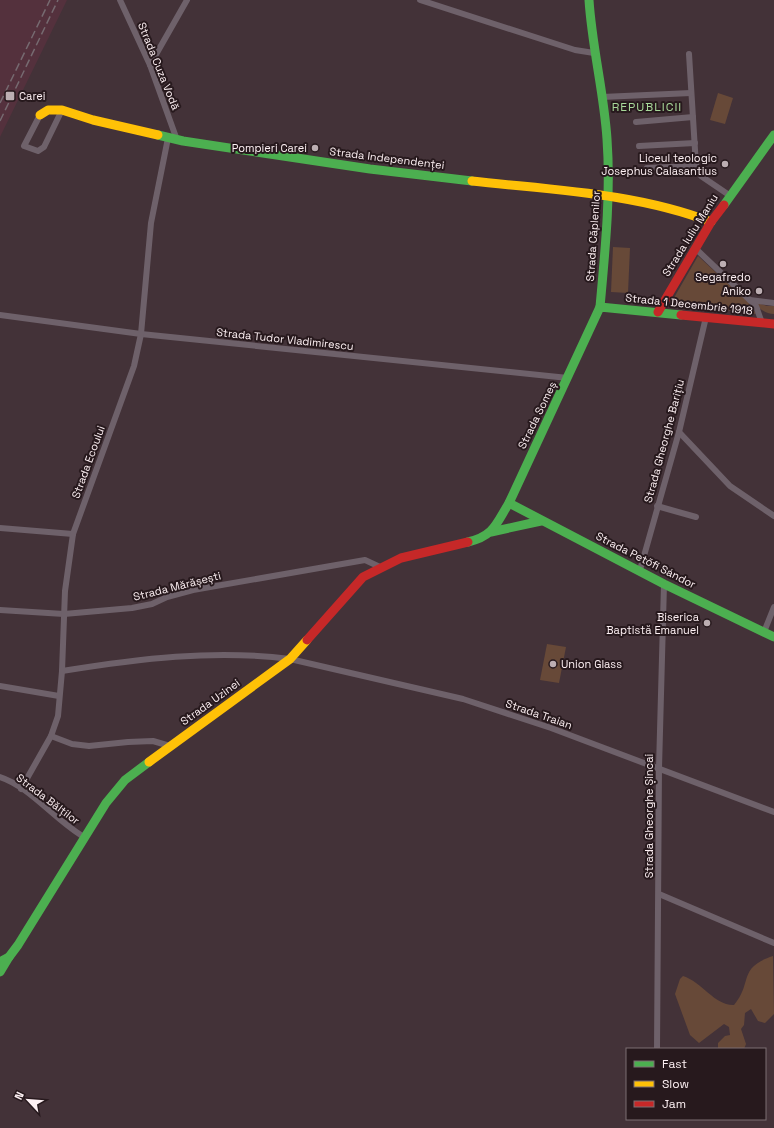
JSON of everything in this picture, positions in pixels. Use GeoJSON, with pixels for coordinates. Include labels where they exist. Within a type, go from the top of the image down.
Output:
{"type":"FeatureCollection","features":[{"type":"Feature","properties":{"kind":"main road","name":"Strada Căplenilor"},"geometry":{"type":"LineString","coordinates":[[589,0],[594,54],[602,97],[607,139],[608,197],[600,307]]}},
{"type":"Feature","properties":{"kind":"main road","name":"Strada Independenței"},"geometry":{"type":"LineString","coordinates":[[40,115],[48,110],[62,110],[93,120],[172,139],[370,169],[608,197],[682,211],[711,222]]}},
{"type":"Feature","properties":{"kind":"main road","name":"Strada Iuliu Maniu"},"geometry":{"type":"LineString","coordinates":[[658,312],[711,222],[729,195],[774,136]]}},
{"type":"Feature","properties":{"kind":"main road","name":"Strada 1 Decembrie 1918"},"geometry":{"type":"LineString","coordinates":[[600,307],[774,324]]}},
{"type":"Feature","properties":{"kind":"main road","name":"Strada Someș"},"geometry":{"type":"LineString","coordinates":[[491,532],[509,503],[600,307]]}},
{"type":"Feature","properties":{"kind":"main road","name":"Strada Petőfi Sándor"},"geometry":{"type":"LineString","coordinates":[[509,503],[541,521],[640,570],[664,584],[774,637]]}},
{"type":"Feature","properties":{"kind":"main road","name":"Strada Uzinei"},"geometry":{"type":"LineString","coordinates":[[0,962],[9,957],[106,803],[125,780],[290,659],[363,577],[380,567],[401,558],[482,539],[491,532],[541,521]]}},
{"type":"Feature","properties":{"kind":"main road"},"geometry":{"type":"LineString","coordinates":[[0,972],[9,957]]}},
{"type":"Feature","properties":{"kind":"street","name":"Strada Cuza Vodă"},"geometry":{"type":"LineString","coordinates":[[120,0],[150,65],[172,139]]}},
{"type":"Feature","properties":{"kind":"street"},"geometry":{"type":"LineString","coordinates":[[150,65],[187,0]]}},
{"type":"Feature","properties":{"kind":"street"},"geometry":{"type":"LineString","coordinates":[[420,0],[575,50],[594,54]]}},
{"type":"Feature","properties":{"kind":"street"},"geometry":{"type":"LineString","coordinates":[[689,54],[696,166],[701,176],[729,195]]}},
{"type":"Feature","properties":{"kind":"street"},"geometry":{"type":"LineString","coordinates":[[602,97],[691,93]]}},
{"type":"Feature","properties":{"kind":"street","name":"Strada Independenței"},"geometry":{"type":"LineString","coordinates":[[40,115],[24,146],[38,151],[44,147],[62,110]]}},
{"type":"Feature","properties":{"kind":"street"},"geometry":{"type":"LineString","coordinates":[[636,122],[693,117]]}},
{"type":"Feature","properties":{"kind":"street","name":"Strada Ecoului"},"geometry":{"type":"LineString","coordinates":[[22,789],[51,736],[58,716],[62,670],[65,591],[73,534],[134,366],[141,334],[151,223],[172,139]]}},
{"type":"Feature","properties":{"kind":"street"},"geometry":{"type":"LineString","coordinates":[[639,146],[695,143]]}},
{"type":"Feature","properties":{"kind":"street"},"geometry":{"type":"LineString","coordinates":[[647,168],[696,166]]}},
{"type":"Feature","properties":{"kind":"street"},"geometry":{"type":"LineString","coordinates":[[695,248],[756,306],[762,323]]}},
{"type":"Feature","properties":{"kind":"street"},"geometry":{"type":"LineString","coordinates":[[750,300],[774,303]]}},
{"type":"Feature","properties":{"kind":"street","name":"Strada Tudor Vladimirescu"},"geometry":{"type":"LineString","coordinates":[[0,315],[141,334],[568,378]]}},
{"type":"Feature","properties":{"kind":"street","name":"Strada Gheorghe Barițiu"},"geometry":{"type":"LineString","coordinates":[[640,570],[679,432],[706,317]]}},
{"type":"Feature","properties":{"kind":"street"},"geometry":{"type":"LineString","coordinates":[[679,432],[730,486],[774,516]]}},
{"type":"Feature","properties":{"kind":"street"},"geometry":{"type":"LineString","coordinates":[[657,506],[696,517]]}},
{"type":"Feature","properties":{"kind":"street"},"geometry":{"type":"LineString","coordinates":[[0,528],[73,534]]}},
{"type":"Feature","properties":{"kind":"street","name":"Strada Mărășești"},"geometry":{"type":"LineString","coordinates":[[0,610],[64,614],[145,606],[167,597],[193,590],[365,560],[380,567]]}},
{"type":"Feature","properties":{"kind":"street","name":"Strada Gheorghe Șincai"},"geometry":{"type":"LineString","coordinates":[[657,1048],[659,768],[664,584]]}},
{"type":"Feature","properties":{"kind":"street"},"geometry":{"type":"LineString","coordinates":[[764,632],[774,608]]}},
{"type":"Feature","properties":{"kind":"street","name":"Strada Traian"},"geometry":{"type":"LineString","coordinates":[[62,670],[126,660],[190,655],[274,657],[290,659],[463,699],[659,768],[774,812]]}},
{"type":"Feature","properties":{"kind":"street"},"geometry":{"type":"LineString","coordinates":[[0,686],[60,696]]}},
{"type":"Feature","properties":{"kind":"street"},"geometry":{"type":"LineString","coordinates":[[51,736],[72,744],[89,746],[153,741],[170,746]]}},
{"type":"Feature","properties":{"kind":"street","name":"Strada Bălților"},"geometry":{"type":"LineString","coordinates":[[0,777],[22,789],[71,830],[84,837]]}},
{"type":"Feature","properties":{"kind":"street"},"geometry":{"type":"LineString","coordinates":[[659,894],[774,943]]}},
{"type":"Feature","properties":{"kind":"shaded area"},"geometry":{"type":"Polygon","coordinates":[[[0,0],[67,0],[0,137],[0,0]]]}},
{"type":"Feature","properties":{"kind":"shaded area"},"geometry":{"type":"Polygon","coordinates":[[[718,93],[733,98],[725,124],[710,120],[718,93]]]}},
{"type":"Feature","properties":{"kind":"shaded area"},"geometry":{"type":"Polygon","coordinates":[[[613,247],[630,248],[628,293],[611,292],[613,247]]]}},
{"type":"Feature","properties":{"kind":"shaded area"},"geometry":{"type":"Polygon","coordinates":[[[698,256],[749,303],[756,314],[671,303],[698,256]]]}},
{"type":"Feature","properties":{"kind":"shaded area"},"geometry":{"type":"Polygon","coordinates":[[[755,302],[767,306],[774,306],[774,314],[763,311],[755,302]]]}},
{"type":"Feature","properties":{"kind":"shaded area","name":"Union Glass"},"geometry":{"type":"Polygon","coordinates":[[[547,644],[566,647],[559,683],[540,680],[547,644]]]}},
{"type":"Feature","properties":{"kind":"shaded area"},"geometry":{"type":"Polygon","coordinates":[[[773,956],[774,1014],[765,1023],[758,1021],[751,1009],[745,1013],[744,1025],[741,1029],[746,1044],[744,1048],[718,1048],[718,1043],[725,1036],[730,1035],[729,1027],[724,1024],[699,1043],[690,1035],[675,994],[680,979],[683,976],[690,979],[721,1002],[734,1005],[740,997],[750,971],[754,966],[773,956]]]}},
{"type":"Feature","properties":{"kind":"railway"},"geometry":{"type":"LineString","coordinates":[[0,103],[50,0]]}},
{"type":"Feature","properties":{"kind":"railway"},"geometry":{"type":"LineString","coordinates":[[0,121],[58,0]]}},
{"type":"Feature","properties":{"kind":"traffic: fast"},"geometry":{"type":"LineString","coordinates":[[589,0],[603,104],[608,160],[607,223],[600,307]]}},
{"type":"Feature","properties":{"kind":"traffic: fast"},"geometry":{"type":"LineString","coordinates":[[158,135],[183,141],[370,169],[472,181]]}},
{"type":"Feature","properties":{"kind":"traffic: fast"},"geometry":{"type":"LineString","coordinates":[[724,205],[774,135]]}},
{"type":"Feature","properties":{"kind":"traffic: fast"},"geometry":{"type":"LineString","coordinates":[[468,542],[489,533],[509,503],[600,307],[681,315]]}},
{"type":"Feature","properties":{"kind":"traffic: fast"},"geometry":{"type":"LineString","coordinates":[[509,503],[664,584],[774,637]]}},
{"type":"Feature","properties":{"kind":"traffic: fast"},"geometry":{"type":"LineString","coordinates":[[491,532],[541,521]]}},
{"type":"Feature","properties":{"kind":"traffic: fast"},"geometry":{"type":"LineString","coordinates":[[0,962],[9,957],[18,945],[106,803],[125,780],[149,762]]}},
{"type":"Feature","properties":{"kind":"traffic: fast"},"geometry":{"type":"LineString","coordinates":[[0,972],[9,957]]}},
{"type":"Feature","properties":{"kind":"traffic: slow"},"geometry":{"type":"LineString","coordinates":[[40,115],[48,110],[62,110],[93,120],[158,135]]}},
{"type":"Feature","properties":{"kind":"traffic: slow"},"geometry":{"type":"LineString","coordinates":[[472,181],[563,190],[623,199],[682,212],[711,222]]}},
{"type":"Feature","properties":{"kind":"traffic: slow"},"geometry":{"type":"LineString","coordinates":[[149,762],[290,659],[307,640]]}},
{"type":"Feature","properties":{"kind":"traffic: jam"},"geometry":{"type":"LineString","coordinates":[[658,312],[711,222],[724,205]]}},
{"type":"Feature","properties":{"kind":"traffic: jam"},"geometry":{"type":"LineString","coordinates":[[681,315],[774,324]]}},
{"type":"Feature","properties":{"kind":"traffic: jam"},"geometry":{"type":"LineString","coordinates":[[307,640],[363,577],[401,558],[468,542]]}},
{"type":"Feature","properties":{"kind":"place","name":"Carei"},"geometry":{"type":"Point","coordinates":[10,96]}},
{"type":"Feature","properties":{"kind":"place","name":"Pompieri Carei"},"geometry":{"type":"Point","coordinates":[315,148]}},
{"type":"Feature","properties":{"kind":"place","name":"Liceul teologic Josephus Calasantius"},"geometry":{"type":"Point","coordinates":[725,164]}},
{"type":"Feature","properties":{"kind":"place","name":"Segafredo"},"geometry":{"type":"Point","coordinates":[723,264]}},
{"type":"Feature","properties":{"kind":"place","name":"Aniko"},"geometry":{"type":"Point","coordinates":[759,291]}},
{"type":"Feature","properties":{"kind":"place","name":"Biserica Baptistă Emanuel"},"geometry":{"type":"Point","coordinates":[707,623]}},
{"type":"Feature","properties":{"kind":"place","name":"Union Glass"},"geometry":{"type":"Point","coordinates":[553,664]}},
{"type":"Feature","properties":{"kind":"district","name":"REPUBLICII"},"geometry":{"type":"Point","coordinates":[647,107]}}]}
